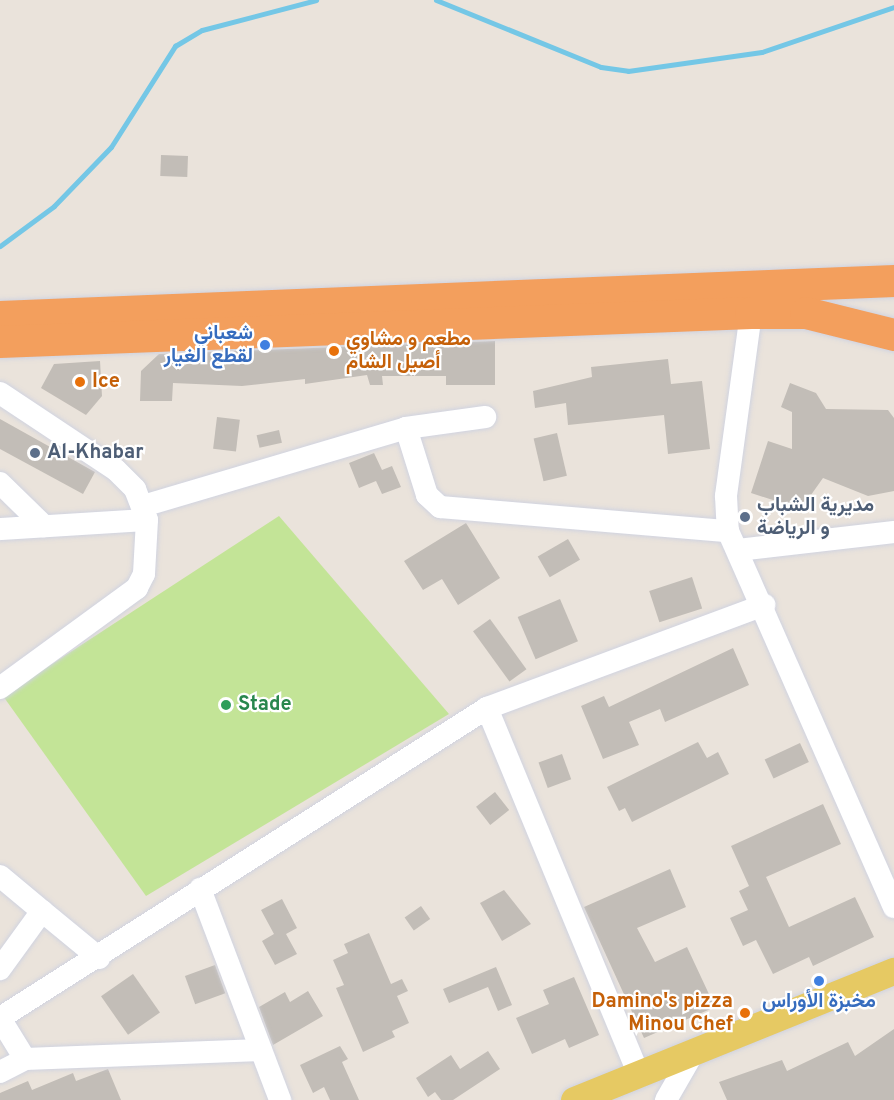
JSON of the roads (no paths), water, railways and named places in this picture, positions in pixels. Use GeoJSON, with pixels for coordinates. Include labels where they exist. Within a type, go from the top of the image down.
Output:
{"type":"FeatureCollection","features":[{"type":"Feature","properties":{"kind":"highway"},"geometry":{"type":"LineString","coordinates":[[0,317],[894,281]]}},
{"type":"Feature","properties":{"kind":"highway"},"geometry":{"type":"LineString","coordinates":[[0,342],[751,313],[806,313],[894,335]]}},
{"type":"Feature","properties":{"kind":"main road"},"geometry":{"type":"LineString","coordinates":[[574,1100],[894,971]]}},
{"type":"Feature","properties":{"kind":"street"},"geometry":{"type":"LineString","coordinates":[[751,313],[726,496],[733,541],[764,605],[894,907]]}},
{"type":"Feature","properties":{"kind":"street"},"geometry":{"type":"LineString","coordinates":[[0,393],[116,470],[145,513],[144,574],[137,588],[0,687]]}},
{"type":"Feature","properties":{"kind":"street"},"geometry":{"type":"LineString","coordinates":[[0,529],[44,526],[145,513],[406,428],[485,417]]}},
{"type":"Feature","properties":{"kind":"street"},"geometry":{"type":"LineString","coordinates":[[406,428],[427,495],[440,507],[733,541],[894,532]]}},
{"type":"Feature","properties":{"kind":"street"},"geometry":{"type":"LineString","coordinates":[[0,483],[44,526]]}},
{"type":"Feature","properties":{"kind":"street"},"geometry":{"type":"LineString","coordinates":[[25,1059],[1,1019],[99,958],[200,889],[487,708],[764,605]]}},
{"type":"Feature","properties":{"kind":"street"},"geometry":{"type":"LineString","coordinates":[[487,708],[639,1075]]}},
{"type":"Feature","properties":{"kind":"street"},"geometry":{"type":"LineString","coordinates":[[0,876],[99,958]]}},
{"type":"Feature","properties":{"kind":"street"},"geometry":{"type":"LineString","coordinates":[[200,889],[280,1100]]}},
{"type":"Feature","properties":{"kind":"street"},"geometry":{"type":"LineString","coordinates":[[0,969],[42,911]]}},
{"type":"Feature","properties":{"kind":"street"},"geometry":{"type":"LineString","coordinates":[[0,1072],[25,1059],[261,1050]]}},
{"type":"Feature","properties":{"kind":"street"},"geometry":{"type":"LineString","coordinates":[[666,1100],[693,1053]]}},
{"type":"Feature","properties":{"kind":"waterway"},"geometry":{"type":"LineString","coordinates":[[0,246],[54,206],[111,147],[175,46],[202,30],[316,0]]}},
{"type":"Feature","properties":{"kind":"waterway"},"geometry":{"type":"LineString","coordinates":[[436,0],[601,67],[628,71],[762,52],[894,7]]}},
{"type":"Feature","properties":{"kind":"place","name":"شعباني لقطع الغيار"},"geometry":{"type":"Point","coordinates":[265,345]}},
{"type":"Feature","properties":{"kind":"place","name":"مطعم و مشاوي أصيل الشام"},"geometry":{"type":"Point","coordinates":[334,351]}},
{"type":"Feature","properties":{"kind":"place","name":"Ice"},"geometry":{"type":"Point","coordinates":[80,382]}},
{"type":"Feature","properties":{"kind":"place","name":"Al-Khabar"},"geometry":{"type":"Point","coordinates":[35,453]}},
{"type":"Feature","properties":{"kind":"place","name":"مديرية الشباب و الرياضة"},"geometry":{"type":"Point","coordinates":[745,517]}},
{"type":"Feature","properties":{"kind":"place","name":"Stade"},"geometry":{"type":"Point","coordinates":[226,705]}},
{"type":"Feature","properties":{"kind":"place","name":"مخبزة الأوراس"},"geometry":{"type":"Point","coordinates":[819,981]}},
{"type":"Feature","properties":{"kind":"place","name":"Damino's pizza Minou Chef"},"geometry":{"type":"Point","coordinates":[745,1013]}}]}
